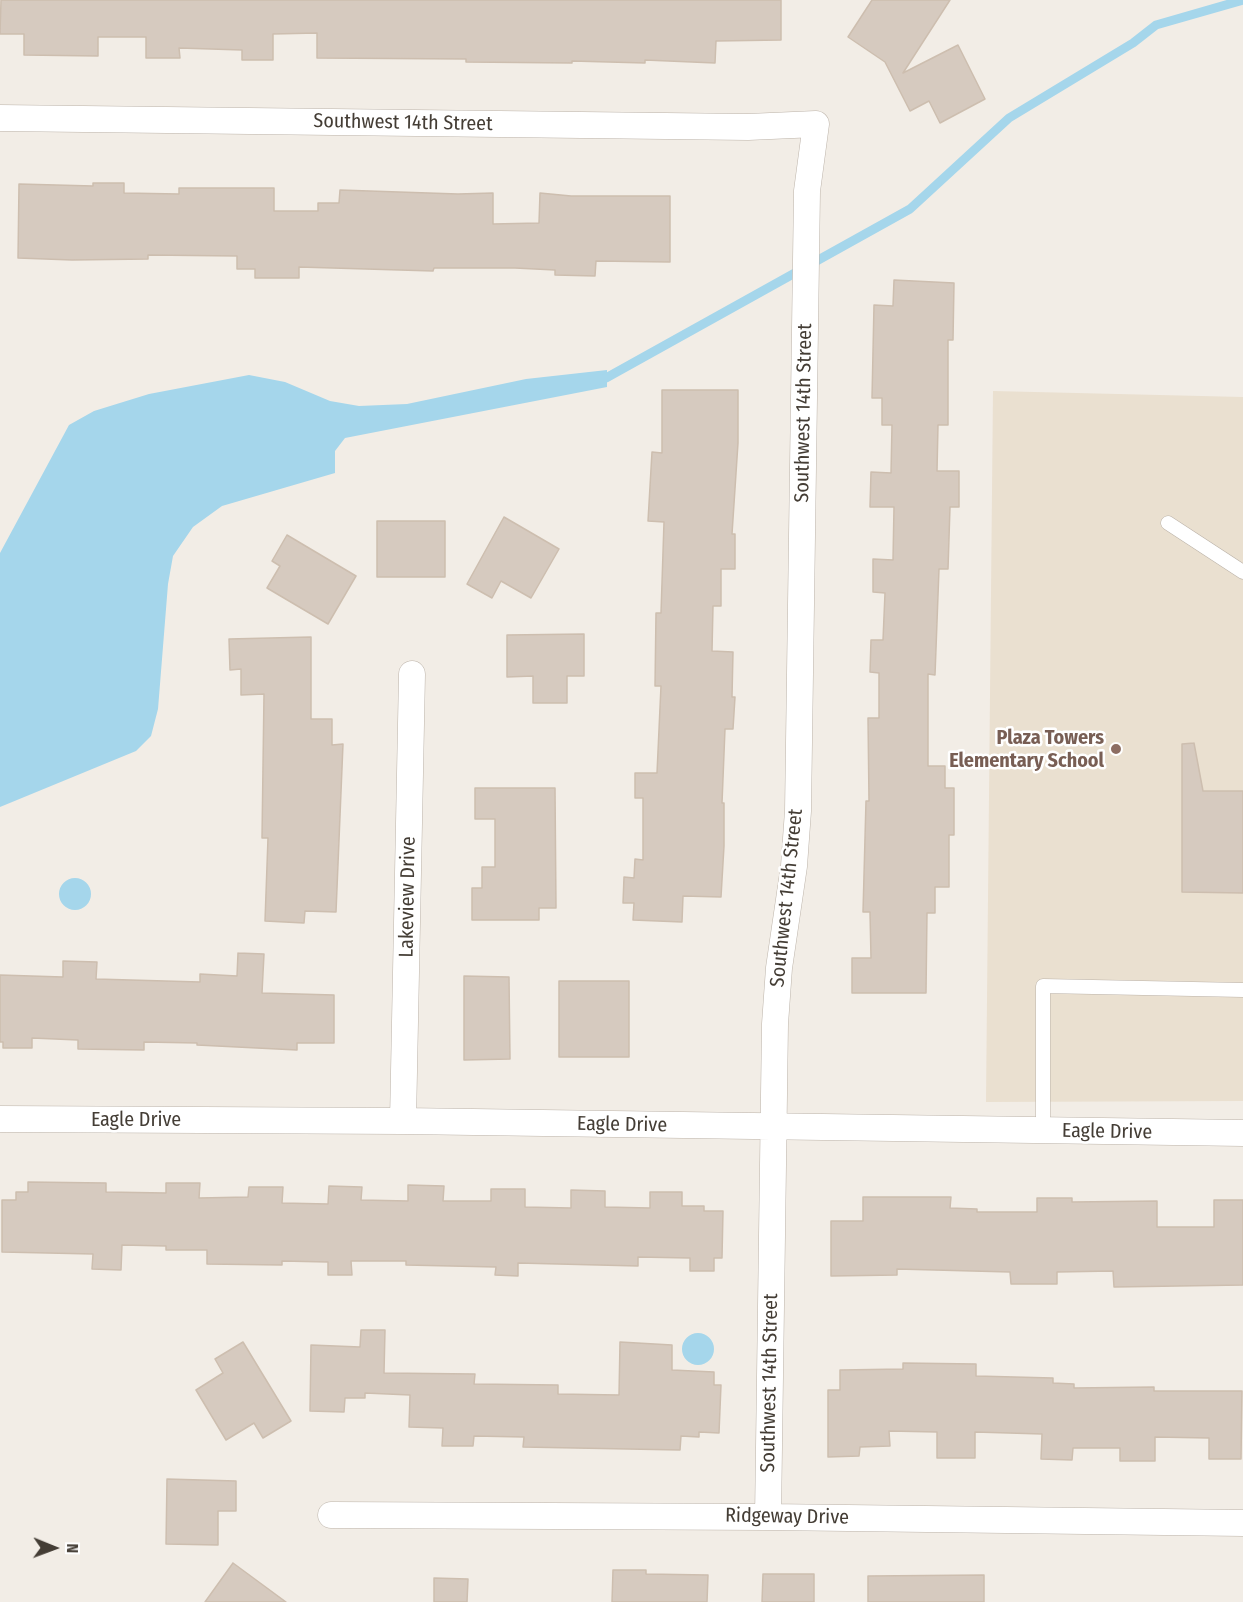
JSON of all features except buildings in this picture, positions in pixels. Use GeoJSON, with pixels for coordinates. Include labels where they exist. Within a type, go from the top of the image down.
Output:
{"type":"FeatureCollection","features":[{"type":"Feature","properties":{"kind":"street","name":"Southwest 14th Street"},"geometry":{"type":"LineString","coordinates":[[0,118],[724,127],[816,124],[807,191],[798,811],[794,866],[779,968],[775,1024],[768,1517]]}},
{"type":"Feature","properties":{"kind":"street","name":"Lakeview Drive"},"geometry":{"type":"LineString","coordinates":[[404,1121],[412,674]]}},
{"type":"Feature","properties":{"kind":"street","name":"Eagle Drive"},"geometry":{"type":"LineString","coordinates":[[0,1119],[404,1121],[1243,1133]]}},
{"type":"Feature","properties":{"kind":"street","name":"Ridgeway Drive"},"geometry":{"type":"LineString","coordinates":[[331,1515],[768,1517],[1243,1523]]}},
{"type":"Feature","properties":{"kind":"lane"},"geometry":{"type":"LineString","coordinates":[[1168,523],[1243,572]]}},
{"type":"Feature","properties":{"kind":"lane"},"geometry":{"type":"LineString","coordinates":[[1043,1131],[1043,986],[1243,990]]}},
{"type":"Feature","properties":{"kind":"shaded area","name":"Plaza Towers Elementary School"},"geometry":{"type":"Polygon","coordinates":[[[993,391],[1243,397],[1243,1101],[986,1102],[993,391]]]}},
{"type":"Feature","properties":{"kind":"water"},"geometry":{"type":"Polygon","coordinates":[[[607,370],[607,387],[345,438],[335,451],[335,473],[222,506],[193,527],[173,556],[168,584],[158,709],[151,736],[136,751],[0,807],[0,553],[69,425],[94,411],[149,394],[249,375],[285,382],[330,401],[359,406],[407,404],[526,379],[607,370]]]}},
{"type":"Feature","properties":{"kind":"water"},"geometry":{"type":"Polygon","coordinates":[[[75,878],[87,882],[91,894],[87,906],[75,910],[63,906],[59,894],[63,882],[75,878]]]}},
{"type":"Feature","properties":{"kind":"water"},"geometry":{"type":"Polygon","coordinates":[[[698,1333],[710,1337],[714,1349],[710,1361],[698,1365],[686,1361],[682,1349],[686,1337],[698,1333]]]}},
{"type":"Feature","properties":{"kind":"waterway"},"geometry":{"type":"LineString","coordinates":[[594,381],[606,378],[910,209],[1009,118],[1133,43],[1156,25],[1243,0]]}},
{"type":"Feature","properties":{"kind":"place","name":"Plaza Towers Elementary School"},"geometry":{"type":"Point","coordinates":[1116,749]}}]}
